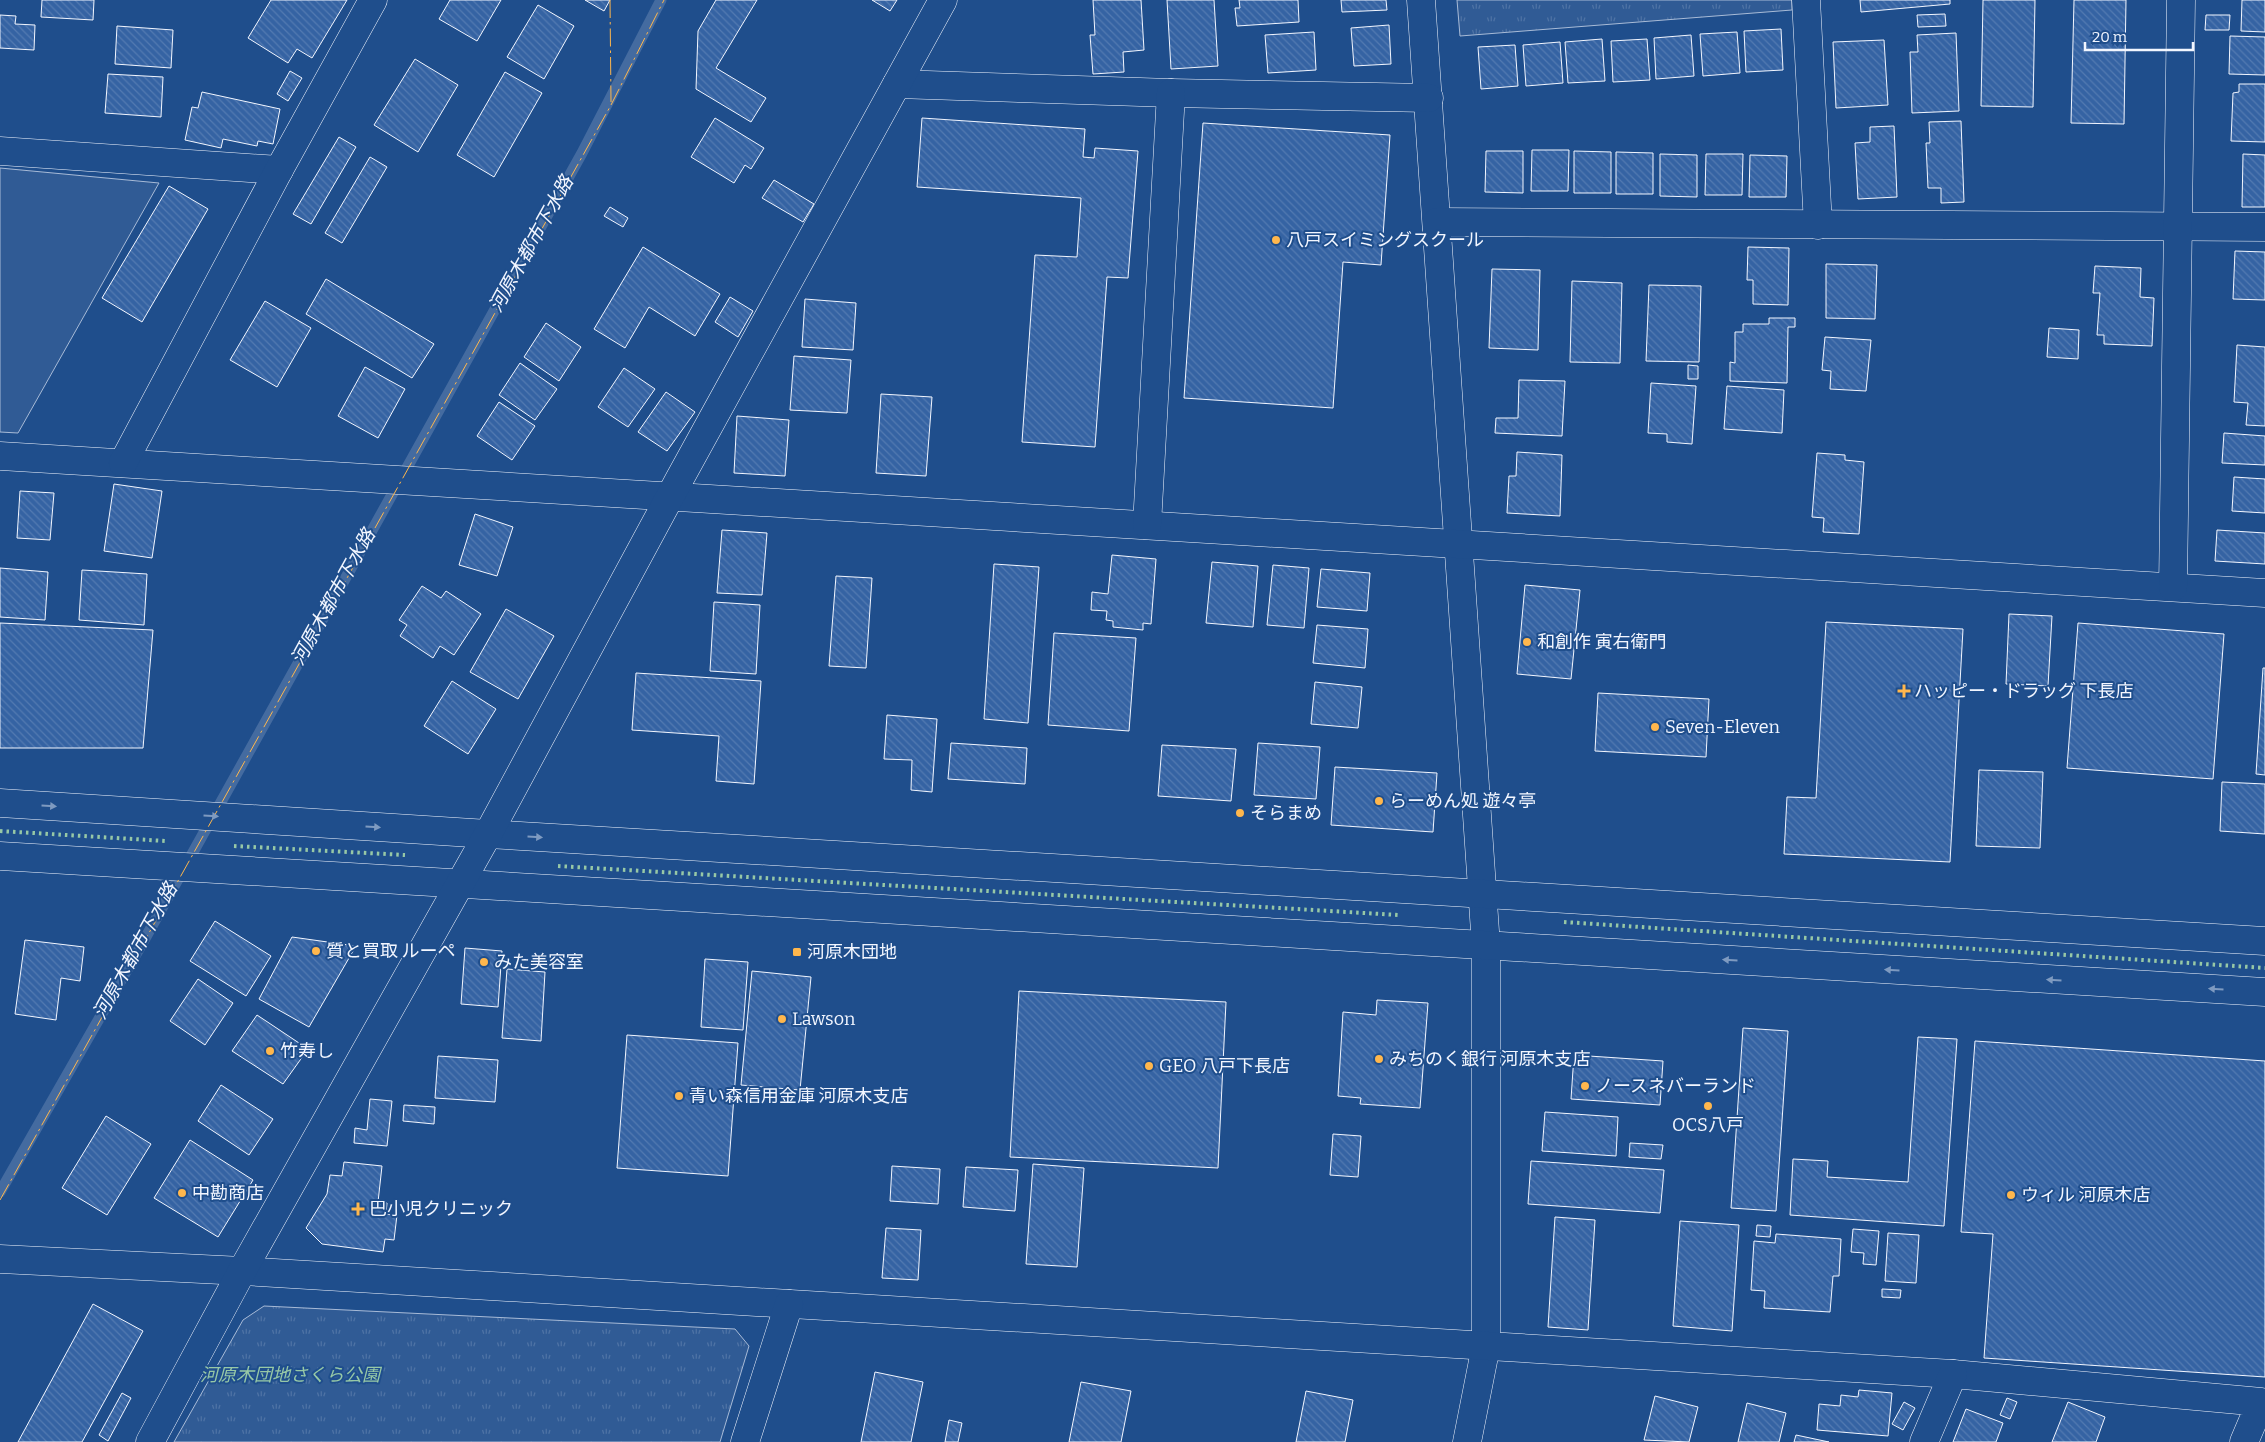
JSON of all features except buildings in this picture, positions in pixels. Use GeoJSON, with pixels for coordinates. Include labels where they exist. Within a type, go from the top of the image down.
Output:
{"type":"FeatureCollection","features":[{"type":"Feature","properties":{"kind":"street"},"geometry":{"type":"LineString","coordinates":[[123,463],[279,170],[373,0]]}},
{"type":"Feature","properties":{"kind":"street"},"geometry":{"type":"LineString","coordinates":[[150,1442],[242,1271],[488,834],[670,496],[943,0]]}},
{"type":"Feature","properties":{"kind":"street"},"geometry":{"type":"LineString","coordinates":[[1421,0],[1486,946],[1486,1346],[1467,1442]]}},
{"type":"Feature","properties":{"kind":"street"},"geometry":{"type":"LineString","coordinates":[[1806,0],[1818,225]]}},
{"type":"Feature","properties":{"kind":"street"},"geometry":{"type":"LineString","coordinates":[[2173,588],[2182,0]]}},
{"type":"Feature","properties":{"kind":"street"},"geometry":{"type":"LineString","coordinates":[[897,84],[1171,93],[1429,98]]}},
{"type":"Feature","properties":{"kind":"street"},"geometry":{"type":"LineString","coordinates":[[1148,525],[1171,93]]}},
{"type":"Feature","properties":{"kind":"street"},"geometry":{"type":"LineString","coordinates":[[0,150],[279,170]]}},
{"type":"Feature","properties":{"kind":"street"},"geometry":{"type":"LineString","coordinates":[[1437,222],[2178,228],[2265,227]]}},
{"type":"Feature","properties":{"kind":"street"},"geometry":{"type":"LineString","coordinates":[[0,456],[2265,593]]}},
{"type":"Feature","properties":{"kind":"street"},"geometry":{"type":"LineString","coordinates":[[0,803],[2265,941]]}},
{"type":"Feature","properties":{"kind":"street"},"geometry":{"type":"LineString","coordinates":[[0,856],[2265,992]]}},
{"type":"Feature","properties":{"kind":"street"},"geometry":{"type":"LineString","coordinates":[[0,1259],[242,1271],[1953,1374],[2261,1402],[2244,1442]]}},
{"type":"Feature","properties":{"kind":"street"},"geometry":{"type":"LineString","coordinates":[[745,1442],[789,1304]]}},
{"type":"Feature","properties":{"kind":"street"},"geometry":{"type":"LineString","coordinates":[[1924,1442],[1953,1374]]}},
{"type":"Feature","properties":{"kind":"green space"},"geometry":{"type":"Polygon","coordinates":[[[1457,0],[1792,0],[1792,10],[1460,36],[1457,0]]]}},
{"type":"Feature","properties":{"kind":"green space","name":"河原木団地さくら公園"},"geometry":{"type":"Polygon","coordinates":[[[264,1306],[735,1329],[749,1346],[720,1442],[174,1442],[243,1320],[264,1306]]]}},
{"type":"Feature","properties":{"kind":"shaded area"},"geometry":{"type":"Polygon","coordinates":[[[0,168],[159,183],[18,433],[0,432],[0,168]]]}},
{"type":"Feature","properties":{"kind":"waterway","name":"河原木都市下水路"},"geometry":{"type":"LineString","coordinates":[[0,1192],[147,935],[582,153],[661,0]]}},
{"type":"Feature","properties":{"kind":"hedge"},"geometry":{"type":"LineString","coordinates":[[0,831],[166,841]]}},
{"type":"Feature","properties":{"kind":"hedge"},"geometry":{"type":"LineString","coordinates":[[234,846],[405,855]]}},
{"type":"Feature","properties":{"kind":"hedge"},"geometry":{"type":"LineString","coordinates":[[558,866],[1399,915]]}},
{"type":"Feature","properties":{"kind":"hedge"},"geometry":{"type":"LineString","coordinates":[[1564,922],[2265,968]]}},
{"type":"Feature","properties":{"kind":"power"},"geometry":{"type":"LineString","coordinates":[[610,0],[611,102]]}},
{"type":"Feature","properties":{"kind":"power"},"geometry":{"type":"LineString","coordinates":[[0,1200],[611,105],[664,0]]}},
{"type":"Feature","properties":{"kind":"place","name":"八戸スイミングスクール"},"geometry":{"type":"Point","coordinates":[1276,240]}},
{"type":"Feature","properties":{"kind":"place","name":"和創作 寅右衛門"},"geometry":{"type":"Point","coordinates":[1527,642]}},
{"type":"Feature","properties":{"kind":"place","name":"ハッピー・ドラッグ 下長店"},"geometry":{"type":"Point","coordinates":[1904,691]}},
{"type":"Feature","properties":{"kind":"place","name":"Seven-Eleven"},"geometry":{"type":"Point","coordinates":[1655,727]}},
{"type":"Feature","properties":{"kind":"place","name":"らーめん処 遊々亭"},"geometry":{"type":"Point","coordinates":[1379,801]}},
{"type":"Feature","properties":{"kind":"place","name":"そらまめ"},"geometry":{"type":"Point","coordinates":[1240,813]}},
{"type":"Feature","properties":{"kind":"place","name":"質と買取 ルーペ"},"geometry":{"type":"Point","coordinates":[316,951]}},
{"type":"Feature","properties":{"kind":"place","name":"河原木団地"},"geometry":{"type":"Point","coordinates":[797,952]}},
{"type":"Feature","properties":{"kind":"place","name":"みた美容室"},"geometry":{"type":"Point","coordinates":[484,962]}},
{"type":"Feature","properties":{"kind":"place","name":"Lawson"},"geometry":{"type":"Point","coordinates":[782,1019]}},
{"type":"Feature","properties":{"kind":"place","name":"竹寿し"},"geometry":{"type":"Point","coordinates":[270,1051]}},
{"type":"Feature","properties":{"kind":"place","name":"みちのく銀行 河原木支店"},"geometry":{"type":"Point","coordinates":[1379,1059]}},
{"type":"Feature","properties":{"kind":"place","name":"GEO 八戸下長店"},"geometry":{"type":"Point","coordinates":[1149,1066]}},
{"type":"Feature","properties":{"kind":"place","name":"ノースネバーランド"},"geometry":{"type":"Point","coordinates":[1585,1086]}},
{"type":"Feature","properties":{"kind":"place","name":"青い森信用金庫 河原木支店"},"geometry":{"type":"Point","coordinates":[679,1096]}},
{"type":"Feature","properties":{"kind":"place","name":"OCS八戸"},"geometry":{"type":"Point","coordinates":[1708,1106]}},
{"type":"Feature","properties":{"kind":"place","name":"中勘商店"},"geometry":{"type":"Point","coordinates":[182,1193]}},
{"type":"Feature","properties":{"kind":"place","name":"ウィル 河原木店"},"geometry":{"type":"Point","coordinates":[2011,1195]}},
{"type":"Feature","properties":{"kind":"place","name":"巴小児クリニック"},"geometry":{"type":"Point","coordinates":[358,1209]}}]}
